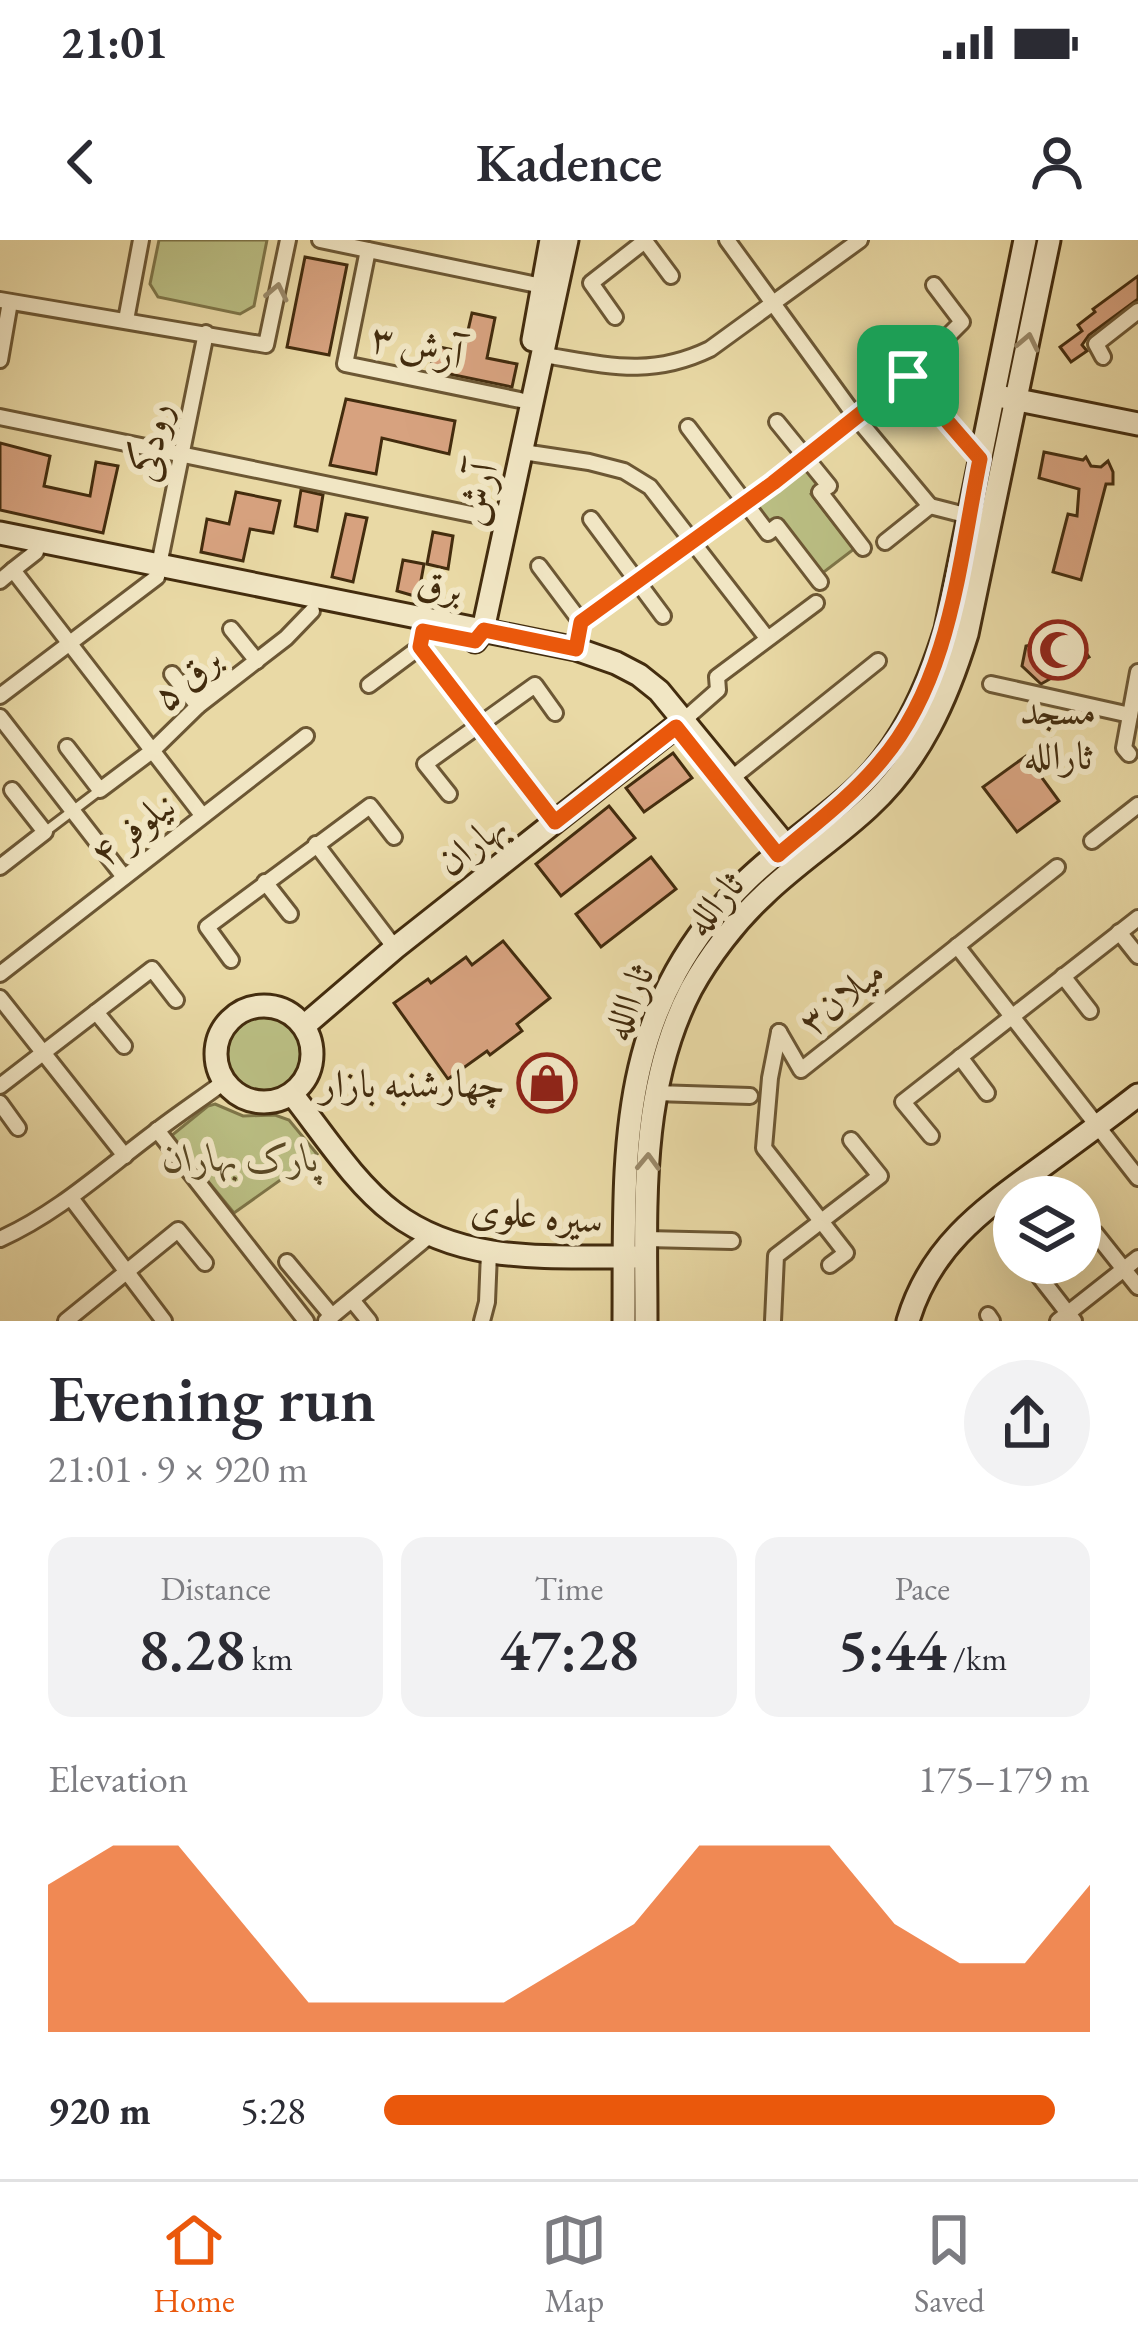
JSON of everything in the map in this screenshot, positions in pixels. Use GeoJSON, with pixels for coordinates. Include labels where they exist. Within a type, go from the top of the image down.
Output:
{"type":"FeatureCollection","features":[{"type":"Feature","properties":{"kind":"street"},"geometry":{"type":"LineString","coordinates":[[126,320],[141,240]]}},
{"type":"Feature","properties":{"kind":"street"},"geometry":{"type":"LineString","coordinates":[[0,360],[5,301],[266,345],[288,240]]}},
{"type":"Feature","properties":{"kind":"street"},"geometry":{"type":"LineString","coordinates":[[320,240],[542,286]]}},
{"type":"Feature","properties":{"kind":"street","name":"آرش"},"geometry":{"type":"LineString","coordinates":[[477,633],[495,519],[517,451],[520,400],[538,354],[542,286],[551,240]]}},
{"type":"Feature","properties":{"kind":"street","name":"آرش"},"geometry":{"type":"LineString","coordinates":[[477,633],[567,240]]}},
{"type":"Feature","properties":{"kind":"street"},"geometry":{"type":"LineString","coordinates":[[615,317],[591,283],[645,240],[671,276]]}},
{"type":"Feature","properties":{"kind":"street"},"geometry":{"type":"LineString","coordinates":[[728,240],[855,416],[930,506],[968,516]]}},
{"type":"Feature","properties":{"kind":"street"},"geometry":{"type":"LineString","coordinates":[[538,354],[615,366],[673,364],[710,349],[860,240]]}},
{"type":"Feature","properties":{"kind":"street","name":"ثاراالله"},"geometry":{"type":"LineString","coordinates":[[624,1321],[639,1251],[626,1144],[633,1089],[649,1030],[673,976],[711,920],[748,879],[787,856],[884,759],[931,677],[946,628],[980,459],[1017,393],[1025,240]]}},
{"type":"Feature","properties":{"kind":"street","name":"ثارالله"},"geometry":{"type":"LineString","coordinates":[[646,1321],[639,1251],[655,1093],[670,1038],[692,986],[763,895],[787,856],[871,806],[926,737],[951,686],[967,634],[1049,240]]}},
{"type":"Feature","properties":{"kind":"street","name":"آرش ۳"},"geometry":{"type":"LineString","coordinates":[[368,250],[345,364],[520,400]]}},
{"type":"Feature","properties":{"kind":"street"},"geometry":{"type":"LineString","coordinates":[[576,649],[581,622],[745,504],[908,376],[962,322],[934,285]]}},
{"type":"Feature","properties":{"kind":"street"},"geometry":{"type":"LineString","coordinates":[[1103,357],[1096,344],[1137,313]]}},
{"type":"Feature","properties":{"kind":"street","name":"رودکی"},"geometry":{"type":"LineString","coordinates":[[158,571],[206,333]]}},
{"type":"Feature","properties":{"kind":"street"},"geometry":{"type":"LineString","coordinates":[[876,338],[980,459]]}},
{"type":"Feature","properties":{"kind":"street"},"geometry":{"type":"LineString","coordinates":[[1017,393],[1138,412]]}},
{"type":"Feature","properties":{"kind":"street"},"geometry":{"type":"LineString","coordinates":[[1017,393],[1138,424]]}},
{"type":"Feature","properties":{"kind":"street"},"geometry":{"type":"LineString","coordinates":[[0,417],[495,519]]}},
{"type":"Feature","properties":{"kind":"street"},"geometry":{"type":"LineString","coordinates":[[777,422],[829,486],[820,492],[863,548]]}},
{"type":"Feature","properties":{"kind":"street"},"geometry":{"type":"LineString","coordinates":[[688,428],[768,532],[777,526],[820,582]]}},
{"type":"Feature","properties":{"kind":"street"},"geometry":{"type":"LineString","coordinates":[[517,451],[589,462],[624,472],[650,487],[767,638]]}},
{"type":"Feature","properties":{"kind":"street"},"geometry":{"type":"LineString","coordinates":[[885,542],[930,506]]}},
{"type":"Feature","properties":{"kind":"street"},"geometry":{"type":"LineString","coordinates":[[591,519],[663,616]]}},
{"type":"Feature","properties":{"kind":"street","name":"برق"},"geometry":{"type":"LineString","coordinates":[[0,532],[422,639],[477,633],[611,674],[680,723],[732,778],[787,856]]}},
{"type":"Feature","properties":{"kind":"street","name":"برق"},"geometry":{"type":"LineString","coordinates":[[0,545],[576,649],[614,662],[659,691],[787,856]]}},
{"type":"Feature","properties":{"kind":"street"},"geometry":{"type":"LineString","coordinates":[[0,580],[36,552]]}},
{"type":"Feature","properties":{"kind":"street"},"geometry":{"type":"LineString","coordinates":[[539,566],[581,622]]}},
{"type":"Feature","properties":{"kind":"street"},"geometry":{"type":"LineString","coordinates":[[13,570],[202,815]]}},
{"type":"Feature","properties":{"kind":"street"},"geometry":{"type":"LineString","coordinates":[[0,696],[158,571]]}},
{"type":"Feature","properties":{"kind":"street"},"geometry":{"type":"LineString","coordinates":[[680,723],[718,690],[717,677],[816,603]]}},
{"type":"Feature","properties":{"kind":"street","name":"برق ۵"},"geometry":{"type":"LineString","coordinates":[[100,790],[286,638],[312,611]]}},
{"type":"Feature","properties":{"kind":"street"},"geometry":{"type":"LineString","coordinates":[[231,629],[257,661]]}},
{"type":"Feature","properties":{"kind":"street"},"geometry":{"type":"LineString","coordinates":[[369,685],[422,639],[555,822]]}},
{"type":"Feature","properties":{"kind":"street"},"geometry":{"type":"LineString","coordinates":[[732,778],[878,661]]}},
{"type":"Feature","properties":{"kind":"street"},"geometry":{"type":"LineString","coordinates":[[1129,754],[1124,748],[1138,672]]}},
{"type":"Feature","properties":{"kind":"street"},"geometry":{"type":"LineString","coordinates":[[172,674],[198,706]]}},
{"type":"Feature","properties":{"kind":"street"},"geometry":{"type":"LineString","coordinates":[[991,684],[1130,716]]}},
{"type":"Feature","properties":{"kind":"street"},"geometry":{"type":"LineString","coordinates":[[449,794],[425,764],[535,685],[555,713]]}},
{"type":"Feature","properties":{"kind":"street"},"geometry":{"type":"LineString","coordinates":[[0,717],[124,877]]}},
{"type":"Feature","properties":{"kind":"street","name":"بهاران"},"geometry":{"type":"LineString","coordinates":[[304,1026],[395,948],[680,723]]}},
{"type":"Feature","properties":{"kind":"street","name":"نیلوفر ۴"},"geometry":{"type":"LineString","coordinates":[[0,974],[306,736]]}},
{"type":"Feature","properties":{"kind":"street"},"geometry":{"type":"LineString","coordinates":[[67,747],[100,790]]}},
{"type":"Feature","properties":{"kind":"street"},"geometry":{"type":"LineString","coordinates":[[0,867],[45,832],[12,790]]}},
{"type":"Feature","properties":{"kind":"street"},"geometry":{"type":"LineString","coordinates":[[1092,841],[1138,805]]}},
{"type":"Feature","properties":{"kind":"street"},"geometry":{"type":"LineString","coordinates":[[231,960],[207,927],[265,882],[370,806],[394,837]]}},
{"type":"Feature","properties":{"kind":"street"},"geometry":{"type":"LineString","coordinates":[[316,844],[395,948]]}},
{"type":"Feature","properties":{"kind":"street"},"geometry":{"type":"LineString","coordinates":[[1058,867],[957,946],[1138,1178]]}},
{"type":"Feature","properties":{"kind":"street"},"geometry":{"type":"LineString","coordinates":[[265,882],[290,914]]}},
{"type":"Feature","properties":{"kind":"street"},"geometry":{"type":"LineString","coordinates":[[931,1136],[903,1102],[1138,918]]}},
{"type":"Feature","properties":{"kind":"street"},"geometry":{"type":"LineString","coordinates":[[1119,932],[1138,956]]}},
{"type":"Feature","properties":{"kind":"street","name":"میلان۳"},"geometry":{"type":"LineString","coordinates":[[822,1221],[764,1148],[779,1032],[801,1070],[957,946]]}},
{"type":"Feature","properties":{"kind":"street"},"geometry":{"type":"LineString","coordinates":[[0,1086],[152,969],[176,1000]]}},
{"type":"Feature","properties":{"kind":"street"},"geometry":{"type":"LineString","coordinates":[[1064,976],[1090,1011]]}},
{"type":"Feature","properties":{"kind":"street"},"geometry":{"type":"LineString","coordinates":[[0,998],[125,1156]]}},
{"type":"Feature","properties":{"kind":"street"},"geometry":{"type":"LineString","coordinates":[[249,1008],[279,1008],[304,1026],[313,1055],[303,1083],[292,1094],[263,1103],[235,1094],[224,1082],[215,1054],[225,1025],[236,1015],[249,1008]]}},
{"type":"Feature","properties":{"kind":"street"},"geometry":{"type":"LineString","coordinates":[[96,1012],[124,1046]]}},
{"type":"Feature","properties":{"kind":"street"},"geometry":{"type":"LineString","coordinates":[[960,1057],[987,1093]]}},
{"type":"Feature","properties":{"kind":"street"},"geometry":{"type":"LineString","coordinates":[[0,1239],[71,1198],[224,1082]]}},
{"type":"Feature","properties":{"kind":"street"},"geometry":{"type":"LineString","coordinates":[[655,1093],[750,1096]]}},
{"type":"Feature","properties":{"kind":"street","name":"سیره علوی"},"geometry":{"type":"LineString","coordinates":[[292,1094],[377,1197],[429,1236],[489,1253],[639,1251]]}},
{"type":"Feature","properties":{"kind":"street"},"geometry":{"type":"LineString","coordinates":[[908,1321],[920,1287],[945,1247],[978,1213],[1138,1095]]}},
{"type":"Feature","properties":{"kind":"street"},"geometry":{"type":"LineString","coordinates":[[0,1103],[18,1128]]}},
{"type":"Feature","properties":{"kind":"street"},"geometry":{"type":"LineString","coordinates":[[157,1130],[306,1321]]}},
{"type":"Feature","properties":{"kind":"street"},"geometry":{"type":"LineString","coordinates":[[773,1321],[776,1256],[880,1176],[851,1140]]}},
{"type":"Feature","properties":{"kind":"street"},"geometry":{"type":"LineString","coordinates":[[71,1198],[164,1321]]}},
{"type":"Feature","properties":{"kind":"street"},"geometry":{"type":"LineString","coordinates":[[822,1221],[846,1253],[830,1265]]}},
{"type":"Feature","properties":{"kind":"street"},"geometry":{"type":"LineString","coordinates":[[74,1318],[178,1230],[205,1263]]}},
{"type":"Feature","properties":{"kind":"street"},"geometry":{"type":"LineString","coordinates":[[286,1262],[329,1318],[429,1236]]}},
{"type":"Feature","properties":{"kind":"street"},"geometry":{"type":"LineString","coordinates":[[1101,1240],[1138,1287]]}},
{"type":"Feature","properties":{"kind":"street"},"geometry":{"type":"LineString","coordinates":[[639,1251],[732,1241]]}},
{"type":"Feature","properties":{"kind":"street"},"geometry":{"type":"LineString","coordinates":[[482,1321],[489,1253]]}},
{"type":"Feature","properties":{"kind":"street"},"geometry":{"type":"LineString","coordinates":[[1044,1284],[1067,1318],[1138,1258]]}},
{"type":"Feature","properties":{"kind":"street"},"geometry":{"type":"LineString","coordinates":[[352,1300],[368,1321]]}},
{"type":"Feature","properties":{"kind":"lane"},"geometry":{"type":"LineString","coordinates":[[45,832],[100,790]]}},
{"type":"Feature","properties":{"kind":"green space"},"geometry":{"type":"Polygon","coordinates":[[[159,240],[267,240],[254,306],[240,314],[158,297],[150,284],[159,240]]]}},
{"type":"Feature","properties":{"kind":"green space"},"geometry":{"type":"Polygon","coordinates":[[[805,465],[822,484],[811,494],[854,549],[820,575],[778,518],[770,523],[755,503],[805,465]]]}},
{"type":"Feature","properties":{"kind":"green space"},"geometry":{"type":"Polygon","coordinates":[[[265,1017],[292,1028],[303,1055],[292,1082],[265,1093],[238,1082],[227,1055],[238,1028],[265,1017]]]}},
{"type":"Feature","properties":{"kind":"green space","name":"پارک بهاران"},"geometry":{"type":"Polygon","coordinates":[[[215,1104],[243,1116],[275,1115],[289,1120],[317,1154],[234,1213],[171,1136],[215,1104]]]}},
{"type":"Feature","properties":{"kind":"building"},"geometry":{"type":"Polygon","coordinates":[[[305,257],[347,265],[329,355],[287,347],[305,257]]]}},
{"type":"Feature","properties":{"kind":"building"},"geometry":{"type":"Polygon","coordinates":[[[1138,276],[1138,299],[1089,335],[1082,345],[1087,351],[1071,362],[1060,347],[1082,331],[1078,325],[1093,309],[1138,276]]]}},
{"type":"Feature","properties":{"kind":"building"},"geometry":{"type":"Polygon","coordinates":[[[472,313],[495,318],[487,358],[517,364],[512,387],[430,370],[435,346],[463,352],[472,313]]]}},
{"type":"Feature","properties":{"kind":"building"},"geometry":{"type":"Polygon","coordinates":[[[346,399],[455,421],[449,454],[382,438],[376,474],[330,465],[346,399]]]}},
{"type":"Feature","properties":{"kind":"building"},"geometry":{"type":"Polygon","coordinates":[[[0,443],[50,456],[44,486],[90,496],[96,462],[118,466],[103,533],[0,510],[0,443]]]}},
{"type":"Feature","properties":{"kind":"building"},"geometry":{"type":"Polygon","coordinates":[[[1044,452],[1086,457],[1091,466],[1101,467],[1108,461],[1113,472],[1081,580],[1053,572],[1068,514],[1077,516],[1079,489],[1039,478],[1044,452]]]}},
{"type":"Feature","properties":{"kind":"building"},"geometry":{"type":"Polygon","coordinates":[[[301,490],[323,495],[317,531],[295,526],[301,490]]]}},
{"type":"Feature","properties":{"kind":"building"},"geometry":{"type":"Polygon","coordinates":[[[236,492],[280,501],[273,533],[250,529],[243,561],[201,552],[207,519],[229,524],[236,492]]]}},
{"type":"Feature","properties":{"kind":"building"},"geometry":{"type":"Polygon","coordinates":[[[346,514],[367,518],[353,582],[332,577],[346,514]]]}},
{"type":"Feature","properties":{"kind":"building"},"geometry":{"type":"Polygon","coordinates":[[[433,532],[453,536],[448,569],[427,564],[433,532]]]}},
{"type":"Feature","properties":{"kind":"building"},"geometry":{"type":"Polygon","coordinates":[[[403,560],[424,564],[418,597],[397,591],[403,560]]]}},
{"type":"Feature","properties":{"kind":"building"},"geometry":{"type":"Polygon","coordinates":[[[1065,622],[1089,657],[1041,684],[1022,666],[1026,646],[1065,622]]]}},
{"type":"Feature","properties":{"kind":"building"},"geometry":{"type":"Polygon","coordinates":[[[673,753],[692,778],[644,812],[626,788],[673,753]]]}},
{"type":"Feature","properties":{"kind":"building"},"geometry":{"type":"Polygon","coordinates":[[[1026,756],[1059,801],[1017,832],[983,787],[1026,756]]]}},
{"type":"Feature","properties":{"kind":"building"},"geometry":{"type":"Polygon","coordinates":[[[609,806],[635,838],[561,896],[536,864],[609,806]]]}},
{"type":"Feature","properties":{"kind":"building"},"geometry":{"type":"Polygon","coordinates":[[[651,857],[676,889],[601,947],[576,914],[651,857]]]}},
{"type":"Feature","properties":{"kind":"building"},"geometry":{"type":"Polygon","coordinates":[[[503,941],[550,998],[517,1024],[522,1031],[448,1079],[394,1003],[466,957],[472,965],[503,941]]]}},
{"type":"Feature","properties":{"kind":"place","name":"مسجد ثارالله"},"geometry":{"type":"Point","coordinates":[1058,650]}},
{"type":"Feature","properties":{"kind":"place","name":"چهارشنبه بازار"},"geometry":{"type":"Point","coordinates":[547,1083]}},
{"type":"Feature","properties":{"kind":"route"},"geometry":{"type":"LineString","coordinates":[[908,376],[980,459],[946,628],[931,677],[884,759],[778,855],[676,727],[555,822],[420,647],[423,631],[475,641],[484,630],[576,649],[581,622],[773,483],[908,376]]}}]}
